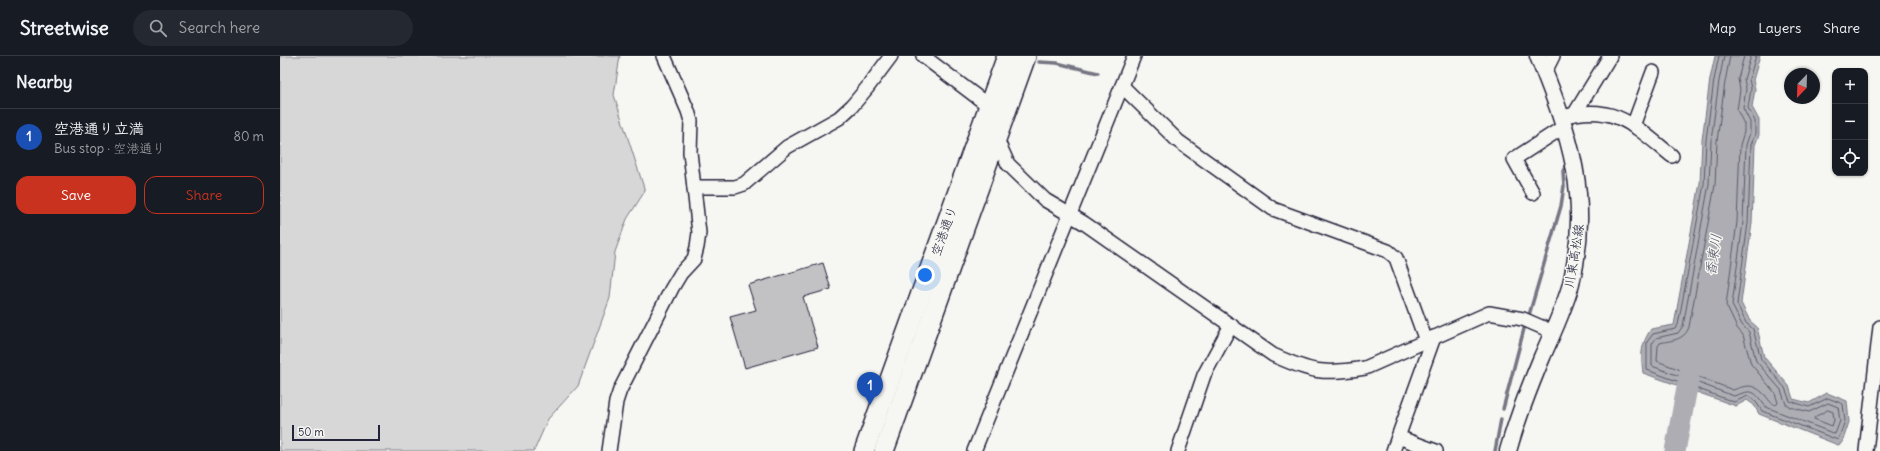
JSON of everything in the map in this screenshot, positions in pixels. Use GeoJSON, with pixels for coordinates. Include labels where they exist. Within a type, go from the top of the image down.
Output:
{"type":"FeatureCollection","features":[{"type":"Feature","properties":{"kind":"highway","name":"空港通り"},"geometry":{"type":"LineString","coordinates":[[864,451],[1007,56]]}},
{"type":"Feature","properties":{"kind":"highway","name":"空港通り"},"geometry":{"type":"LineString","coordinates":[[884,451],[1026,56]]}},
{"type":"Feature","properties":{"kind":"main road","name":"川東高松線"},"geometry":{"type":"LineString","coordinates":[[1508,451],[1528,389],[1571,285],[1578,245],[1580,199],[1568,119],[1538,56]]}},
{"type":"Feature","properties":{"kind":"street"},"geometry":{"type":"LineString","coordinates":[[609,451],[616,402],[620,390],[672,288],[681,273],[694,259],[699,233],[690,152],[690,121],[688,111],[664,56]]}},
{"type":"Feature","properties":{"kind":"street"},"geometry":{"type":"LineString","coordinates":[[694,186],[735,187],[744,184],[787,147],[840,118],[857,100],[890,56]]}},
{"type":"Feature","properties":{"kind":"street"},"geometry":{"type":"LineString","coordinates":[[923,56],[989,106],[996,139],[1008,164],[1045,200],[1069,214],[1273,355],[1303,368],[1322,372],[1365,368],[1490,313],[1523,319],[1552,332]]}},
{"type":"Feature","properties":{"kind":"street"},"geometry":{"type":"LineString","coordinates":[[974,451],[1134,56]]}},
{"type":"Feature","properties":{"kind":"street"},"geometry":{"type":"LineString","coordinates":[[1545,72],[1553,56]]}},
{"type":"Feature","properties":{"kind":"street"},"geometry":{"type":"LineString","coordinates":[[1533,193],[1514,159],[1568,119],[1610,56]]}},
{"type":"Feature","properties":{"kind":"street"},"geometry":{"type":"LineString","coordinates":[[1633,126],[1653,72]]}},
{"type":"Feature","properties":{"kind":"street"},"geometry":{"type":"LineString","coordinates":[[1122,86],[1178,141],[1273,209],[1388,251],[1396,258],[1430,339],[1393,451]]}},
{"type":"Feature","properties":{"kind":"street"},"geometry":{"type":"LineString","coordinates":[[1568,119],[1596,111],[1620,118],[1633,126],[1672,156]]}},
{"type":"Feature","properties":{"kind":"street"},"geometry":{"type":"LineString","coordinates":[[1178,451],[1204,375],[1231,326]]}},
{"type":"Feature","properties":{"kind":"street"},"geometry":{"type":"LineString","coordinates":[[1866,451],[1880,327]]}},
{"type":"Feature","properties":{"kind":"street"},"geometry":{"type":"LineString","coordinates":[[1398,437],[1436,451]]}},
{"type":"Feature","properties":{"kind":"shaded area"},"geometry":{"type":"Polygon","coordinates":[[[280,56],[620,56],[614,95],[645,191],[627,219],[615,252],[610,298],[578,386],[548,419],[534,451],[280,451],[280,56]]]}},
{"type":"Feature","properties":{"kind":"water"},"geometry":{"type":"Polygon","coordinates":[[[1715,56],[1760,56],[1753,80],[1755,89],[1752,107],[1759,120],[1759,135],[1755,145],[1752,223],[1741,303],[1750,321],[1757,327],[1764,357],[1789,386],[1793,399],[1809,403],[1827,393],[1847,401],[1849,422],[1842,443],[1838,445],[1759,414],[1754,405],[1747,400],[1736,406],[1643,373],[1642,351],[1647,335],[1651,329],[1674,325],[1700,183],[1702,140],[1710,79],[1715,56]]]}},
{"type":"Feature","properties":{"kind":"building"},"geometry":{"type":"Polygon","coordinates":[[[823,263],[831,289],[803,297],[818,347],[745,368],[730,317],[756,310],[748,285],[823,263]]]}},
{"type":"Feature","properties":{"kind":"waterway"},"geometry":{"type":"LineString","coordinates":[[1039,62],[1057,63],[1098,73]]}},
{"type":"Feature","properties":{"kind":"waterway"},"geometry":{"type":"LineString","coordinates":[[1529,315],[1561,206],[1564,186],[1563,171],[1567,163]]}},
{"type":"Feature","properties":{"kind":"waterway"},"geometry":{"type":"LineString","coordinates":[[1503,409],[1525,325]]}},
{"type":"Feature","properties":{"kind":"waterway","name":"香東川"},"geometry":{"type":"LineString","coordinates":[[1675,451],[1692,361]]}},
{"type":"Feature","properties":{"kind":"waterway"},"geometry":{"type":"LineString","coordinates":[[1495,451],[1501,419]]}},
{"type":"Feature","properties":{"kind":"place","name":"空港通り立満"},"geometry":{"type":"Point","coordinates":[870,405]}}]}
